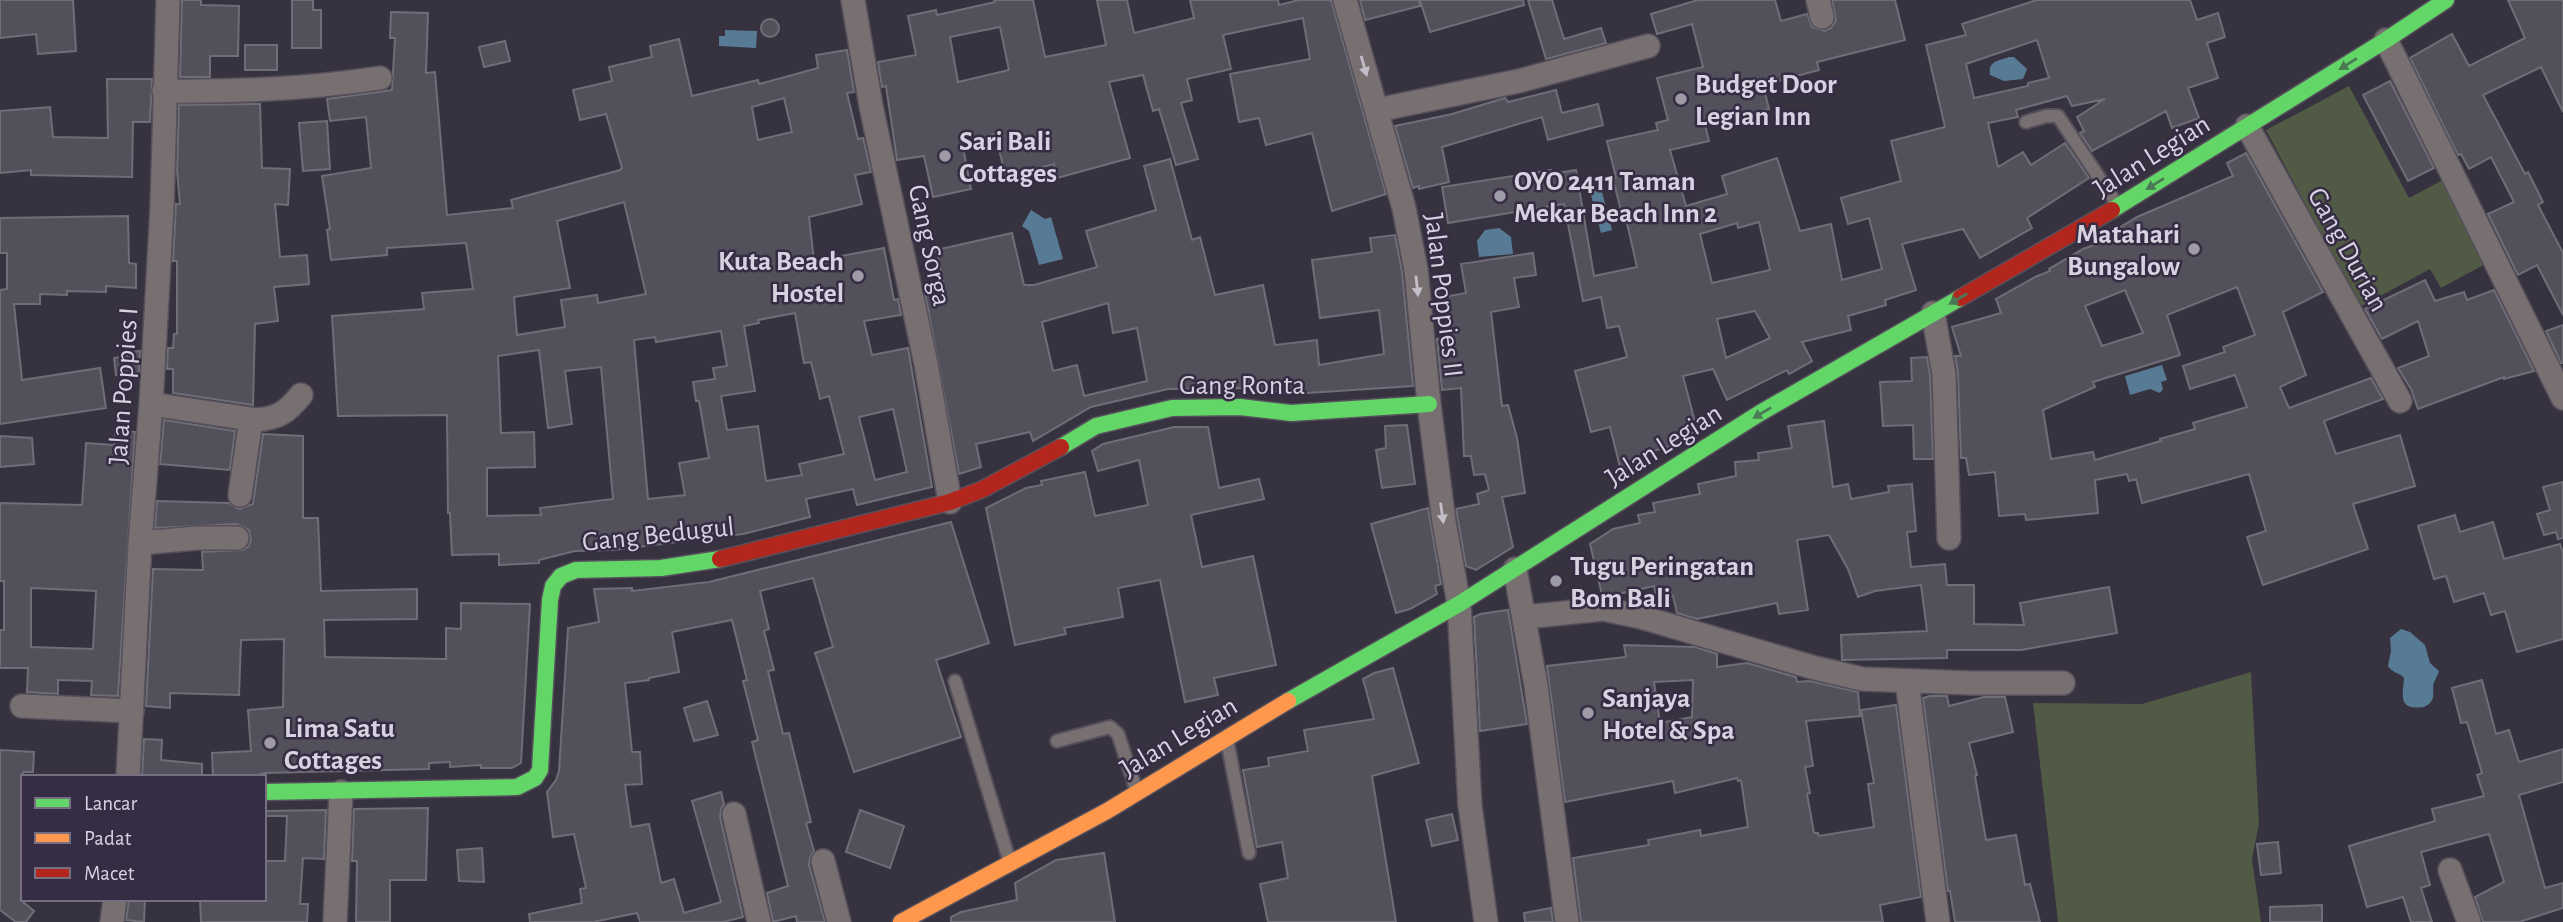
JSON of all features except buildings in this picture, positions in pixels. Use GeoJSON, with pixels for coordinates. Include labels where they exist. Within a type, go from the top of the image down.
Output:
{"type":"FeatureCollection","features":[{"type":"Feature","properties":{"kind":"main road","name":"Jalan Legian"},"geometry":{"type":"LineString","coordinates":[[901,922],[932,914],[1010,863],[1137,792],[1327,677],[1459,604],[1760,414],[2119,206],[2446,0]]}},
{"type":"Feature","properties":{"kind":"main road","name":"Gang Ronta"},"geometry":{"type":"LineString","coordinates":[[950,502],[983,489],[1035,462],[1096,426],[1172,408],[1240,407],[1291,413],[1429,404]]}},
{"type":"Feature","properties":{"kind":"main road","name":"Gang Bedugul"},"geometry":{"type":"LineString","coordinates":[[266,792],[517,787],[535,778],[540,770],[550,600],[553,586],[561,576],[576,570],[661,568],[705,563],[950,502]]}},
{"type":"Feature","properties":{"kind":"street","name":"Jalan Poppies I"},"geometry":{"type":"LineString","coordinates":[[128,775],[162,208],[168,0]]}},
{"type":"Feature","properties":{"kind":"street","name":"Gang Sorga"},"geometry":{"type":"LineString","coordinates":[[853,0],[871,106],[926,364],[950,502]]}},
{"type":"Feature","properties":{"kind":"street","name":"Jalan Poppies II"},"geometry":{"type":"LineString","coordinates":[[1345,0],[1405,208],[1416,271],[1444,522],[1459,604],[1470,807],[1486,922]]}},
{"type":"Feature","properties":{"kind":"street"},"geometry":{"type":"LineString","coordinates":[[2386,40],[2563,398]]}},
{"type":"Feature","properties":{"kind":"street"},"geometry":{"type":"LineString","coordinates":[[1377,110],[1520,81],[1648,46]]}},
{"type":"Feature","properties":{"kind":"street"},"geometry":{"type":"LineString","coordinates":[[164,91],[273,90],[380,78]]}},
{"type":"Feature","properties":{"kind":"street","name":"Gang Durian"},"geometry":{"type":"LineString","coordinates":[[2247,126],[2400,401]]}},
{"type":"Feature","properties":{"kind":"street"},"geometry":{"type":"LineString","coordinates":[[1933,313],[1944,374],[1949,538]]}},
{"type":"Feature","properties":{"kind":"street"},"geometry":{"type":"LineString","coordinates":[[151,404],[251,419],[274,418],[290,408],[301,395]]}},
{"type":"Feature","properties":{"kind":"street"},"geometry":{"type":"LineString","coordinates":[[240,495],[251,419]]}},
{"type":"Feature","properties":{"kind":"street"},"geometry":{"type":"LineString","coordinates":[[140,543],[237,538]]}},
{"type":"Feature","properties":{"kind":"street"},"geometry":{"type":"LineString","coordinates":[[1515,569],[1525,617],[1567,922]]}},
{"type":"Feature","properties":{"kind":"street"},"geometry":{"type":"LineString","coordinates":[[1525,617],[1603,609],[1641,617],[1815,668],[1862,679],[2063,683]]}},
{"type":"Feature","properties":{"kind":"street"},"geometry":{"type":"LineString","coordinates":[[1907,681],[1938,922]]}},
{"type":"Feature","properties":{"kind":"street"},"geometry":{"type":"LineString","coordinates":[[22,706],[132,711]]}},
{"type":"Feature","properties":{"kind":"street"},"geometry":{"type":"LineString","coordinates":[[335,922],[341,792]]}},
{"type":"Feature","properties":{"kind":"street"},"geometry":{"type":"LineString","coordinates":[[734,814],[759,922]]}},
{"type":"Feature","properties":{"kind":"street"},"geometry":{"type":"LineString","coordinates":[[823,862],[839,922]]}},
{"type":"Feature","properties":{"kind":"street"},"geometry":{"type":"LineString","coordinates":[[2451,870],[2469,922]]}},
{"type":"Feature","properties":{"kind":"street"},"geometry":{"type":"LineString","coordinates":[[112,922],[115,901]]}},
{"type":"Feature","properties":{"kind":"lane"},"geometry":{"type":"LineString","coordinates":[[2026,122],[2046,116],[2058,116],[2119,206]]}},
{"type":"Feature","properties":{"kind":"lane"},"geometry":{"type":"LineString","coordinates":[[954,681],[1010,863]]}},
{"type":"Feature","properties":{"kind":"lane"},"geometry":{"type":"LineString","coordinates":[[1057,741],[1110,727],[1118,734],[1137,792]]}},
{"type":"Feature","properties":{"kind":"lane"},"geometry":{"type":"LineString","coordinates":[[1226,737],[1249,853]]}},
{"type":"Feature","properties":{"kind":"green space"},"geometry":{"type":"Polygon","coordinates":[[[2349,86],[2409,198],[2443,180],[2487,263],[2441,288],[2430,269],[2360,307],[2266,130],[2349,86]]]}},
{"type":"Feature","properties":{"kind":"green space"},"geometry":{"type":"Polygon","coordinates":[[[2251,672],[2259,823],[2252,860],[2261,922],[2058,922],[2033,703],[2142,704],[2251,672]]]}},
{"type":"Feature","properties":{"kind":"water"},"geometry":{"type":"Polygon","coordinates":[[[725,30],[757,31],[756,48],[719,46],[719,36],[725,36],[725,30]]]}},
{"type":"Feature","properties":{"kind":"water"},"geometry":{"type":"Polygon","coordinates":[[[2014,57],[2027,69],[2023,79],[2004,81],[1990,75],[1992,64],[2014,57]]]}},
{"type":"Feature","properties":{"kind":"water"},"geometry":{"type":"Polygon","coordinates":[[[1601,188],[1612,230],[1601,233],[1590,191],[1601,188]]]}},
{"type":"Feature","properties":{"kind":"water"},"geometry":{"type":"Polygon","coordinates":[[[1031,210],[1045,219],[1051,217],[1063,259],[1039,265],[1029,231],[1022,226],[1031,210]]]}},
{"type":"Feature","properties":{"kind":"water"},"geometry":{"type":"Polygon","coordinates":[[[1499,228],[1511,237],[1513,254],[1479,257],[1477,241],[1485,230],[1499,228]]]}},
{"type":"Feature","properties":{"kind":"water"},"geometry":{"type":"Polygon","coordinates":[[[2162,365],[2167,380],[2161,382],[2163,389],[2160,393],[2150,389],[2130,395],[2125,376],[2162,365]]]}},
{"type":"Feature","properties":{"kind":"water"},"geometry":{"type":"Polygon","coordinates":[[[2401,629],[2410,632],[2425,645],[2430,663],[2439,671],[2434,682],[2433,699],[2424,707],[2409,707],[2406,704],[2403,696],[2404,678],[2388,666],[2390,638],[2401,629]]]}},
{"type":"Feature","properties":{"kind":"traffic: fast"},"geometry":{"type":"LineString","coordinates":[[2112,210],[2446,0]]}},
{"type":"Feature","properties":{"kind":"traffic: fast"},"geometry":{"type":"LineString","coordinates":[[1288,701],[1459,604],[1760,413],[1960,298]]}},
{"type":"Feature","properties":{"kind":"traffic: fast"},"geometry":{"type":"LineString","coordinates":[[1061,447],[1096,426],[1172,408],[1240,407],[1291,413],[1429,404]]}},
{"type":"Feature","properties":{"kind":"traffic: fast"},"geometry":{"type":"LineString","coordinates":[[266,792],[517,787],[535,778],[540,770],[550,600],[553,586],[561,576],[576,570],[661,568],[720,559]]}},
{"type":"Feature","properties":{"kind":"traffic: slow"},"geometry":{"type":"LineString","coordinates":[[901,922],[1107,811],[1288,701]]}},
{"type":"Feature","properties":{"kind":"traffic: jam"},"geometry":{"type":"LineString","coordinates":[[1960,298],[2112,210]]}},
{"type":"Feature","properties":{"kind":"traffic: jam"},"geometry":{"type":"LineString","coordinates":[[720,559],[950,502],[983,489],[1061,447]]}},
{"type":"Feature","properties":{"kind":"place","name":"Budget Door Legian Inn"},"geometry":{"type":"Point","coordinates":[1681,99]}},
{"type":"Feature","properties":{"kind":"place","name":"Sari Bali Cottages"},"geometry":{"type":"Point","coordinates":[945,156]}},
{"type":"Feature","properties":{"kind":"place","name":"OYO 2411 Taman Mekar Beach Inn 2"},"geometry":{"type":"Point","coordinates":[1500,196]}},
{"type":"Feature","properties":{"kind":"place","name":"Matahari Bungalow"},"geometry":{"type":"Point","coordinates":[2194,249]}},
{"type":"Feature","properties":{"kind":"place","name":"Kuta Beach Hostel"},"geometry":{"type":"Point","coordinates":[858,276]}},
{"type":"Feature","properties":{"kind":"place","name":"Tugu Peringatan Bom Bali"},"geometry":{"type":"Point","coordinates":[1556,581]}},
{"type":"Feature","properties":{"kind":"place","name":"Sanjaya Hotel & Spa"},"geometry":{"type":"Point","coordinates":[1588,713]}},
{"type":"Feature","properties":{"kind":"place","name":"Lima Satu Cottages"},"geometry":{"type":"Point","coordinates":[270,743]}}]}
